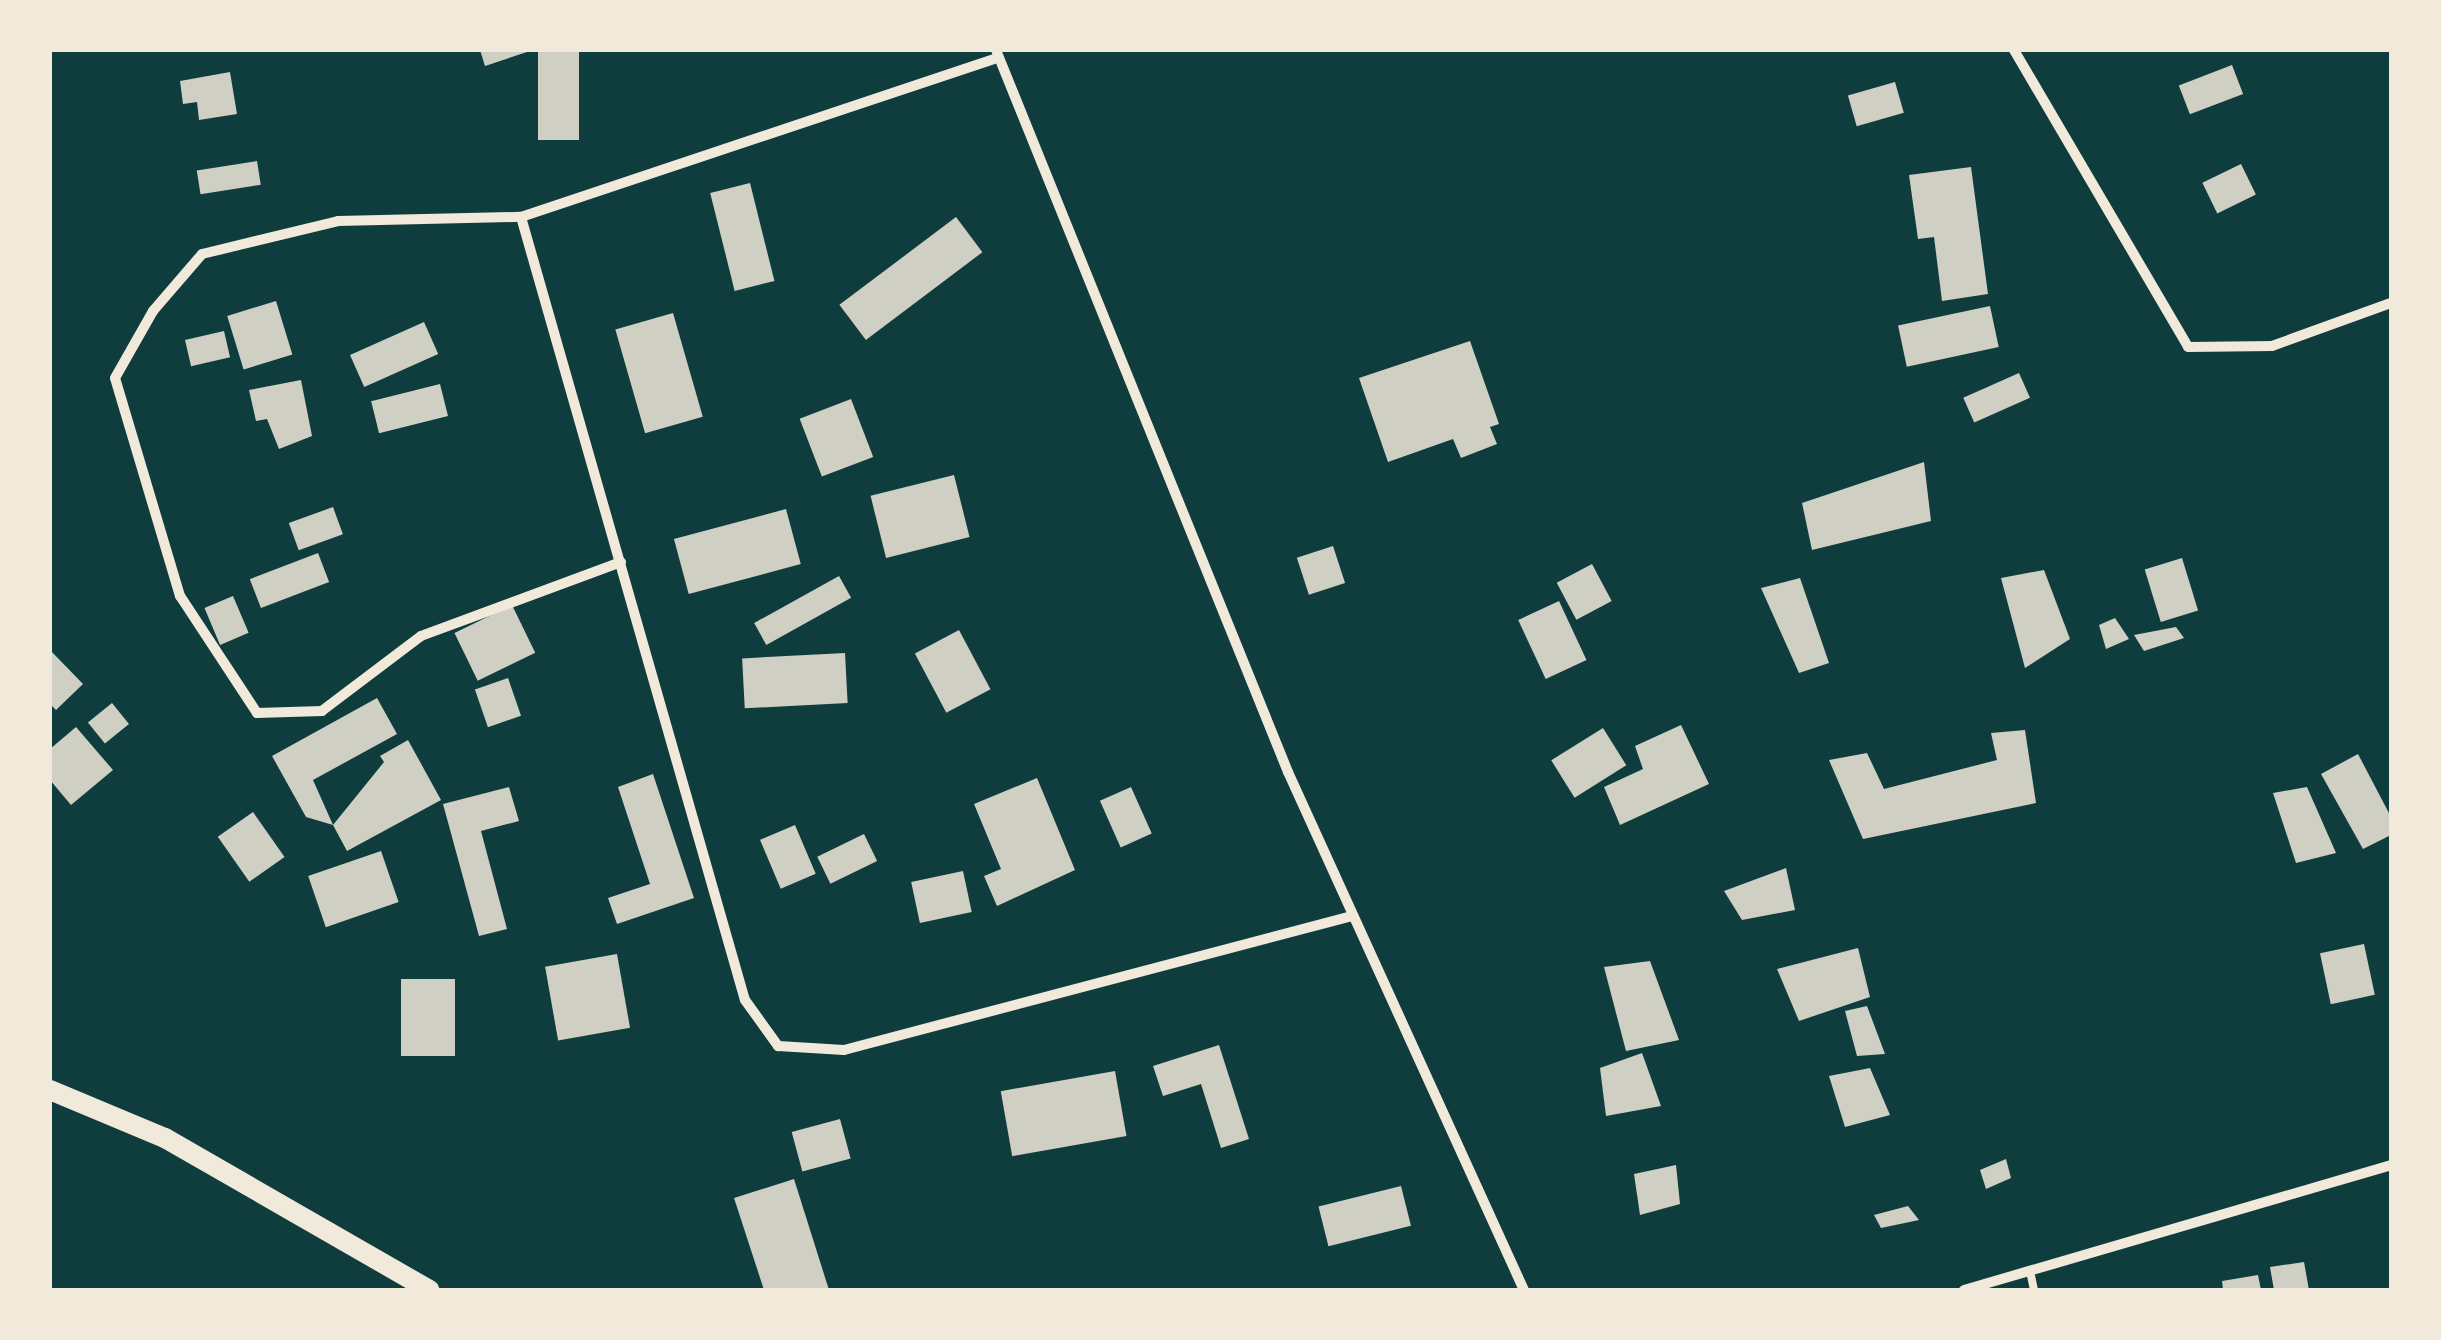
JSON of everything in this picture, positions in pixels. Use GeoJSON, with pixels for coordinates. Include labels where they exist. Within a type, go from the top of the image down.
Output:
{"type":"FeatureCollection","features":[{"type":"Feature","properties":{"kind":"main road"},"geometry":{"type":"LineString","coordinates":[[50,1090],[165,1138],[429,1290]]}},
{"type":"Feature","properties":{"kind":"street"},"geometry":{"type":"LineString","coordinates":[[2014,50],[2188,347],[2272,346],[2391,303]]}},
{"type":"Feature","properties":{"kind":"street"},"geometry":{"type":"LineString","coordinates":[[620,562],[421,636],[322,711],[257,713],[180,596],[116,378],[152,310],[202,254],[338,221],[520,218],[997,54],[1352,916],[1524,1290]]}},
{"type":"Feature","properties":{"kind":"street"},"geometry":{"type":"LineString","coordinates":[[520,218],[746,1000],[778,1046],[844,1050],[1352,916]]}},
{"type":"Feature","properties":{"kind":"street"},"geometry":{"type":"LineString","coordinates":[[1964,1290],[2391,1165]]}},
{"type":"Feature","properties":{"kind":"lane"},"geometry":{"type":"LineString","coordinates":[[2030,1271],[2034,1290]]}},
{"type":"Feature","properties":{"kind":"building"},"geometry":{"type":"Polygon","coordinates":[[[480,50],[530,50],[530,51],[485,66],[480,50]]]}},
{"type":"Feature","properties":{"kind":"building"},"geometry":{"type":"Polygon","coordinates":[[[538,50],[579,50],[579,140],[538,140],[538,50]]]}},
{"type":"Feature","properties":{"kind":"building"},"geometry":{"type":"Polygon","coordinates":[[[2232,65],[2243,94],[2190,114],[2179,85],[2232,65]]]}},
{"type":"Feature","properties":{"kind":"building"},"geometry":{"type":"Polygon","coordinates":[[[230,72],[237,114],[199,120],[197,102],[183,104],[180,81],[230,72]]]}},
{"type":"Feature","properties":{"kind":"building"},"geometry":{"type":"Polygon","coordinates":[[[1895,82],[1904,113],[1857,126],[1848,96],[1895,82]]]}},
{"type":"Feature","properties":{"kind":"building"},"geometry":{"type":"Polygon","coordinates":[[[257,161],[261,185],[201,194],[197,171],[257,161]]]}},
{"type":"Feature","properties":{"kind":"building"},"geometry":{"type":"Polygon","coordinates":[[[2241,164],[2256,195],[2217,213],[2202,183],[2241,164]]]}},
{"type":"Feature","properties":{"kind":"building"},"geometry":{"type":"Polygon","coordinates":[[[1971,167],[1988,294],[1942,301],[1934,237],[1918,239],[1909,175],[1971,167]]]}},
{"type":"Feature","properties":{"kind":"building"},"geometry":{"type":"Polygon","coordinates":[[[750,183],[774,281],[735,291],[710,193],[750,183]]]}},
{"type":"Feature","properties":{"kind":"building"},"geometry":{"type":"Polygon","coordinates":[[[956,217],[982,252],[866,340],[839,305],[956,217]]]}},
{"type":"Feature","properties":{"kind":"building"},"geometry":{"type":"Polygon","coordinates":[[[276,301],[292,355],[244,369],[227,316],[276,301]]]}},
{"type":"Feature","properties":{"kind":"building"},"geometry":{"type":"Polygon","coordinates":[[[1990,306],[1999,347],[1907,367],[1898,326],[1990,306]]]}},
{"type":"Feature","properties":{"kind":"building"},"geometry":{"type":"Polygon","coordinates":[[[673,313],[703,417],[645,433],[615,330],[673,313]]]}},
{"type":"Feature","properties":{"kind":"building"},"geometry":{"type":"Polygon","coordinates":[[[424,322],[438,354],[364,387],[350,355],[424,322]]]}},
{"type":"Feature","properties":{"kind":"building"},"geometry":{"type":"Polygon","coordinates":[[[224,331],[230,357],[191,366],[185,340],[224,331]]]}},
{"type":"Feature","properties":{"kind":"building"},"geometry":{"type":"Polygon","coordinates":[[[1470,341],[1499,424],[1490,427],[1497,444],[1461,458],[1453,439],[1388,462],[1359,378],[1470,341]]]}},
{"type":"Feature","properties":{"kind":"building"},"geometry":{"type":"Polygon","coordinates":[[[2019,373],[2030,398],[1974,422],[1963,398],[2019,373]]]}},
{"type":"Feature","properties":{"kind":"building"},"geometry":{"type":"Polygon","coordinates":[[[301,380],[312,436],[279,449],[267,419],[256,421],[249,390],[301,380]]]}},
{"type":"Feature","properties":{"kind":"building"},"geometry":{"type":"Polygon","coordinates":[[[440,384],[448,416],[379,433],[371,401],[440,384]]]}},
{"type":"Feature","properties":{"kind":"building"},"geometry":{"type":"Polygon","coordinates":[[[851,399],[873,457],[822,477],[800,419],[851,399]]]}},
{"type":"Feature","properties":{"kind":"building"},"geometry":{"type":"Polygon","coordinates":[[[1924,462],[1931,521],[1812,550],[1802,503],[1924,462]]]}},
{"type":"Feature","properties":{"kind":"building"},"geometry":{"type":"Polygon","coordinates":[[[954,475],[969,537],[886,558],[871,496],[954,475]]]}},
{"type":"Feature","properties":{"kind":"building"},"geometry":{"type":"Polygon","coordinates":[[[333,507],[343,534],[299,550],[289,523],[333,507]]]}},
{"type":"Feature","properties":{"kind":"building"},"geometry":{"type":"Polygon","coordinates":[[[786,509],[801,564],[689,594],[674,539],[786,509]]]}},
{"type":"Feature","properties":{"kind":"building"},"geometry":{"type":"Polygon","coordinates":[[[1333,546],[1345,583],[1309,595],[1297,558],[1333,546]]]}},
{"type":"Feature","properties":{"kind":"building"},"geometry":{"type":"Polygon","coordinates":[[[318,553],[329,582],[261,608],[250,579],[318,553]]]}},
{"type":"Feature","properties":{"kind":"building"},"geometry":{"type":"Polygon","coordinates":[[[2182,558],[2198,611],[2161,622],[2145,569],[2182,558]]]}},
{"type":"Feature","properties":{"kind":"building"},"geometry":{"type":"Polygon","coordinates":[[[1592,564],[1612,601],[1576,620],[1557,583],[1592,564]]]}},
{"type":"Feature","properties":{"kind":"building"},"geometry":{"type":"Polygon","coordinates":[[[2044,570],[2070,639],[2025,668],[2001,578],[2044,570]]]}},
{"type":"Feature","properties":{"kind":"building"},"geometry":{"type":"Polygon","coordinates":[[[839,576],[851,598],[766,645],[754,623],[839,576]]]}},
{"type":"Feature","properties":{"kind":"building"},"geometry":{"type":"Polygon","coordinates":[[[1800,578],[1829,663],[1799,673],[1761,588],[1800,578]]]}},
{"type":"Feature","properties":{"kind":"building"},"geometry":{"type":"Polygon","coordinates":[[[233,596],[249,633],[220,645],[204,608],[233,596]]]}},
{"type":"Feature","properties":{"kind":"building"},"geometry":{"type":"Polygon","coordinates":[[[1559,601],[1586,660],[1546,679],[1518,620],[1559,601]]]}},
{"type":"Feature","properties":{"kind":"building"},"geometry":{"type":"Polygon","coordinates":[[[512,605],[535,653],[478,681],[454,633],[512,605]]]}},
{"type":"Feature","properties":{"kind":"building"},"geometry":{"type":"Polygon","coordinates":[[[2115,618],[2129,639],[2106,649],[2099,625],[2115,618]]]}},
{"type":"Feature","properties":{"kind":"building"},"geometry":{"type":"Polygon","coordinates":[[[2176,627],[2184,638],[2144,651],[2134,635],[2176,627]]]}},
{"type":"Feature","properties":{"kind":"building"},"geometry":{"type":"Polygon","coordinates":[[[959,630],[990,689],[946,713],[915,653],[959,630]]]}},
{"type":"Feature","properties":{"kind":"building"},"geometry":{"type":"Polygon","coordinates":[[[50,650],[83,684],[56,710],[50,704],[50,650]]]}},
{"type":"Feature","properties":{"kind":"building"},"geometry":{"type":"Polygon","coordinates":[[[845,653],[848,703],[745,708],[742,658],[845,653]]]}},
{"type":"Feature","properties":{"kind":"building"},"geometry":{"type":"Polygon","coordinates":[[[508,678],[521,716],[488,727],[475,689],[508,678]]]}},
{"type":"Feature","properties":{"kind":"building"},"geometry":{"type":"Polygon","coordinates":[[[377,698],[397,734],[313,780],[333,825],[306,817],[272,756],[377,698]]]}},
{"type":"Feature","properties":{"kind":"building"},"geometry":{"type":"Polygon","coordinates":[[[112,703],[129,724],[105,743],[88,723],[112,703]]]}},
{"type":"Feature","properties":{"kind":"building"},"geometry":{"type":"Polygon","coordinates":[[[1681,725],[1709,784],[1620,825],[1604,787],[1643,769],[1635,746],[1681,725]]]}},
{"type":"Feature","properties":{"kind":"building"},"geometry":{"type":"Polygon","coordinates":[[[76,727],[113,770],[71,805],[50,780],[50,749],[76,727]]]}},
{"type":"Feature","properties":{"kind":"building"},"geometry":{"type":"Polygon","coordinates":[[[1603,728],[1626,765],[1575,798],[1551,760],[1603,728]]]}},
{"type":"Feature","properties":{"kind":"building"},"geometry":{"type":"Polygon","coordinates":[[[2025,730],[2036,803],[1863,839],[1829,760],[1867,753],[1884,789],[1997,760],[1991,733],[2025,730]]]}},
{"type":"Feature","properties":{"kind":"building"},"geometry":{"type":"Polygon","coordinates":[[[408,740],[441,800],[347,851],[333,825],[384,762],[380,756],[408,740]]]}},
{"type":"Feature","properties":{"kind":"building"},"geometry":{"type":"Polygon","coordinates":[[[2358,754],[2391,817],[2391,835],[2363,849],[2321,774],[2358,754]]]}},
{"type":"Feature","properties":{"kind":"building"},"geometry":{"type":"Polygon","coordinates":[[[653,774],[694,898],[617,924],[608,898],[650,884],[618,787],[653,774]]]}},
{"type":"Feature","properties":{"kind":"building"},"geometry":{"type":"Polygon","coordinates":[[[1037,778],[1075,870],[997,906],[984,876],[1001,869],[974,804],[1037,778]]]}},
{"type":"Feature","properties":{"kind":"building"},"geometry":{"type":"Polygon","coordinates":[[[509,787],[519,821],[481,831],[507,929],[479,936],[443,804],[509,787]]]}},
{"type":"Feature","properties":{"kind":"building"},"geometry":{"type":"Polygon","coordinates":[[[1131,787],[1152,834],[1121,847],[1100,801],[1131,787]]]}},
{"type":"Feature","properties":{"kind":"building"},"geometry":{"type":"Polygon","coordinates":[[[2307,787],[2336,853],[2296,863],[2273,793],[2307,787]]]}},
{"type":"Feature","properties":{"kind":"building"},"geometry":{"type":"Polygon","coordinates":[[[253,812],[285,857],[249,882],[218,837],[253,812]]]}},
{"type":"Feature","properties":{"kind":"building"},"geometry":{"type":"Polygon","coordinates":[[[795,825],[816,874],[781,889],[760,840],[795,825]]]}},
{"type":"Feature","properties":{"kind":"building"},"geometry":{"type":"Polygon","coordinates":[[[864,834],[877,861],[830,884],[817,857],[864,834]]]}},
{"type":"Feature","properties":{"kind":"building"},"geometry":{"type":"Polygon","coordinates":[[[381,851],[399,902],[326,927],[308,876],[381,851]]]}},
{"type":"Feature","properties":{"kind":"building"},"geometry":{"type":"Polygon","coordinates":[[[1786,868],[1795,910],[1742,920],[1724,891],[1786,868]]]}},
{"type":"Feature","properties":{"kind":"building"},"geometry":{"type":"Polygon","coordinates":[[[963,871],[972,912],[920,923],[911,882],[963,871]]]}},
{"type":"Feature","properties":{"kind":"building"},"geometry":{"type":"Polygon","coordinates":[[[2364,944],[2375,995],[2331,1004],[2320,953],[2364,944]]]}},
{"type":"Feature","properties":{"kind":"building"},"geometry":{"type":"Polygon","coordinates":[[[1858,948],[1870,997],[1799,1021],[1777,969],[1858,948]]]}},
{"type":"Feature","properties":{"kind":"building"},"geometry":{"type":"Polygon","coordinates":[[[617,954],[630,1028],[558,1041],[545,967],[617,954]]]}},
{"type":"Feature","properties":{"kind":"building"},"geometry":{"type":"Polygon","coordinates":[[[1650,961],[1679,1040],[1626,1051],[1604,967],[1650,961]]]}},
{"type":"Feature","properties":{"kind":"building"},"geometry":{"type":"Polygon","coordinates":[[[401,979],[455,979],[455,1056],[401,1056],[401,979]]]}},
{"type":"Feature","properties":{"kind":"building"},"geometry":{"type":"Polygon","coordinates":[[[1867,1006],[1885,1054],[1857,1056],[1845,1011],[1867,1006]]]}},
{"type":"Feature","properties":{"kind":"building"},"geometry":{"type":"Polygon","coordinates":[[[1219,1045],[1249,1139],[1221,1148],[1201,1084],[1163,1096],[1153,1066],[1219,1045]]]}},
{"type":"Feature","properties":{"kind":"building"},"geometry":{"type":"Polygon","coordinates":[[[1642,1053],[1661,1106],[1606,1116],[1600,1068],[1642,1053]]]}},
{"type":"Feature","properties":{"kind":"building"},"geometry":{"type":"Polygon","coordinates":[[[1870,1068],[1890,1115],[1845,1127],[1829,1076],[1870,1068]]]}},
{"type":"Feature","properties":{"kind":"building"},"geometry":{"type":"Polygon","coordinates":[[[1115,1071],[1126,1136],[1012,1156],[1001,1091],[1115,1071]]]}},
{"type":"Feature","properties":{"kind":"building"},"geometry":{"type":"Polygon","coordinates":[[[840,1119],[851,1159],[802,1172],[792,1132],[840,1119]]]}},
{"type":"Feature","properties":{"kind":"building"},"geometry":{"type":"Polygon","coordinates":[[[2006,1159],[2011,1178],[1986,1189],[1980,1170],[2006,1159]]]}},
{"type":"Feature","properties":{"kind":"building"},"geometry":{"type":"Polygon","coordinates":[[[1676,1165],[1680,1204],[1640,1215],[1634,1174],[1676,1165]]]}},
{"type":"Feature","properties":{"kind":"building"},"geometry":{"type":"Polygon","coordinates":[[[794,1179],[829,1290],[764,1290],[734,1198],[794,1179]]]}},
{"type":"Feature","properties":{"kind":"building"},"geometry":{"type":"Polygon","coordinates":[[[1401,1186],[1411,1226],[1328,1246],[1319,1207],[1401,1186]]]}},
{"type":"Feature","properties":{"kind":"building"},"geometry":{"type":"Polygon","coordinates":[[[1908,1206],[1919,1220],[1881,1228],[1874,1215],[1908,1206]]]}},
{"type":"Feature","properties":{"kind":"building"},"geometry":{"type":"Polygon","coordinates":[[[2304,1262],[2309,1290],[2274,1290],[2270,1267],[2304,1262]]]}},
{"type":"Feature","properties":{"kind":"building"},"geometry":{"type":"Polygon","coordinates":[[[2258,1275],[2261,1290],[2223,1290],[2222,1281],[2258,1275]]]}}]}
